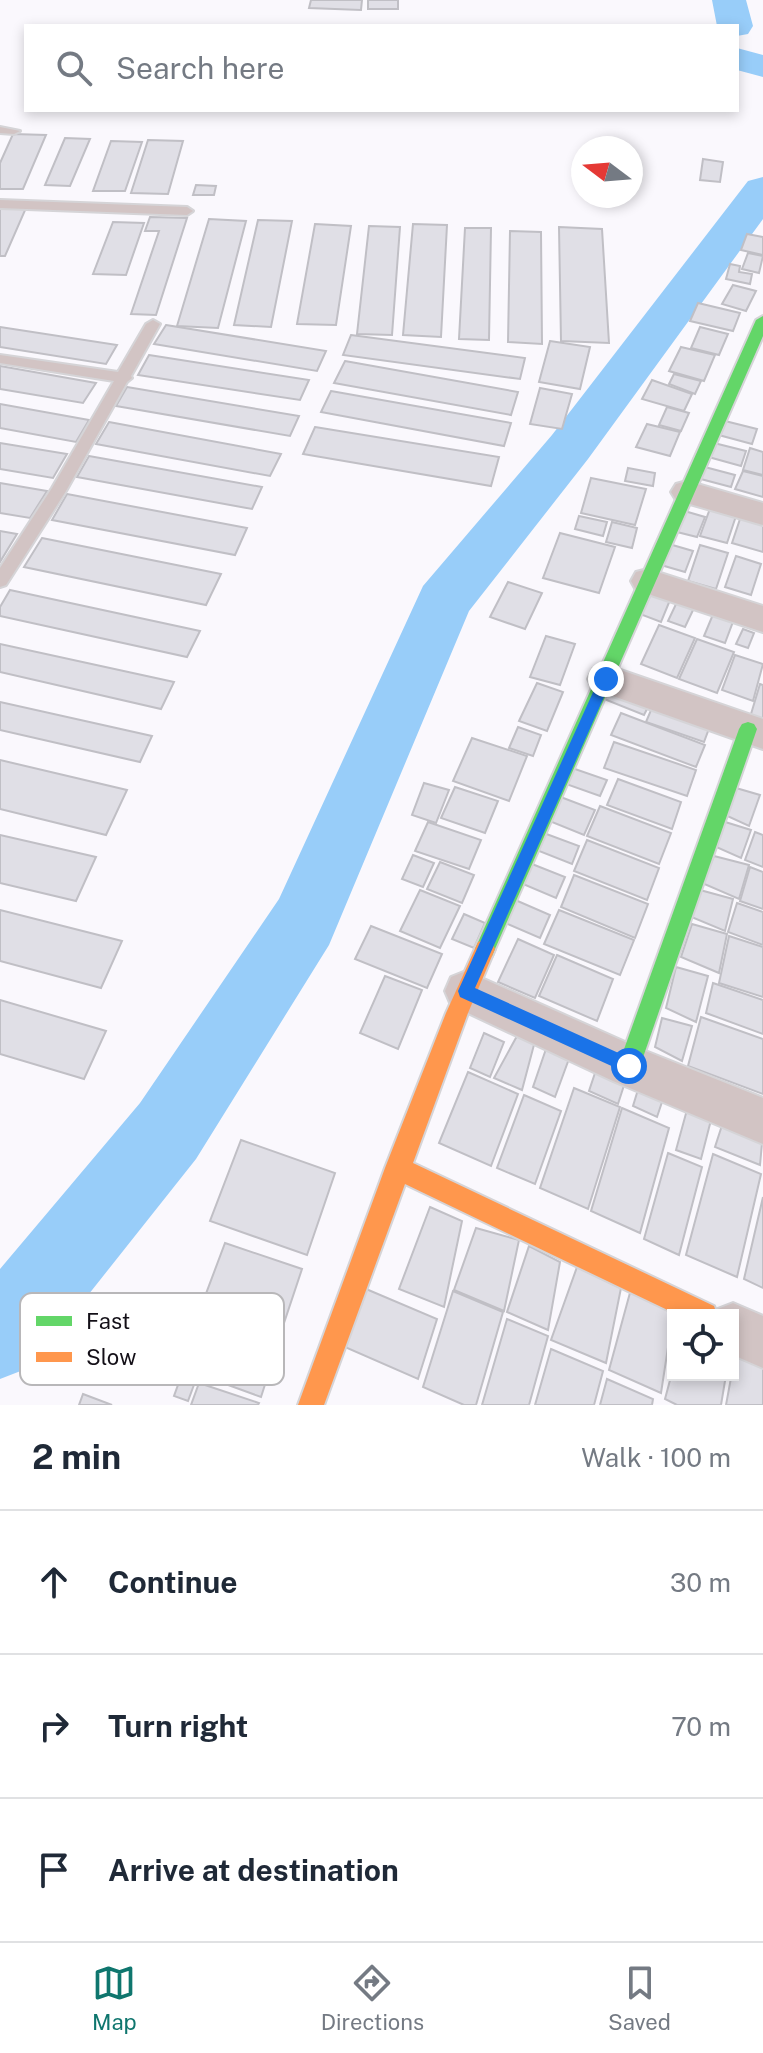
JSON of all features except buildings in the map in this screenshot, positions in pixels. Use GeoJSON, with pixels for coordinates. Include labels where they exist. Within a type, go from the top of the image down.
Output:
{"type":"FeatureCollection","features":[{"type":"Feature","properties":{"kind":"street"},"geometry":{"type":"LineString","coordinates":[[325,1400],[397,1168],[466,991],[763,320]]}},
{"type":"Feature","properties":{"kind":"street"},"geometry":{"type":"LineString","coordinates":[[687,492],[763,514]]}},
{"type":"Feature","properties":{"kind":"street"},"geometry":{"type":"LineString","coordinates":[[648,581],[763,619]]}},
{"type":"Feature","properties":{"kind":"street"},"geometry":{"type":"LineString","coordinates":[[606,679],[755,731],[629,1066]]}},
{"type":"Feature","properties":{"kind":"street"},"geometry":{"type":"LineString","coordinates":[[466,991],[629,1066],[763,1121]]}},
{"type":"Feature","properties":{"kind":"street"},"geometry":{"type":"LineString","coordinates":[[397,1168],[692,1309]]}},
{"type":"Feature","properties":{"kind":"street"},"geometry":{"type":"LineString","coordinates":[[739,1331],[763,1343]]}},
{"type":"Feature","properties":{"kind":"lane"},"geometry":{"type":"LineString","coordinates":[[0,130],[14,131]]}},
{"type":"Feature","properties":{"kind":"lane"},"geometry":{"type":"LineString","coordinates":[[0,204],[187,211]]}},
{"type":"Feature","properties":{"kind":"lane"},"geometry":{"type":"LineString","coordinates":[[0,581],[125,378],[153,324]]}},
{"type":"Feature","properties":{"kind":"lane"},"geometry":{"type":"LineString","coordinates":[[0,359],[125,378]]}},
{"type":"Feature","properties":{"kind":"waterway"},"geometry":{"type":"LineString","coordinates":[[729,0],[735,24]]}},
{"type":"Feature","properties":{"kind":"waterway"},"geometry":{"type":"LineString","coordinates":[[739,60],[763,66]]}},
{"type":"Feature","properties":{"kind":"waterway"},"geometry":{"type":"LineString","coordinates":[[35,1293],[168,1131],[304,922],[444,601],[570,447],[763,190]]}},
{"type":"Feature","properties":{"kind":"waterway"},"geometry":{"type":"LineString","coordinates":[[0,1336],[20,1312]]}},
{"type":"Feature","properties":{"kind":"traffic: fast"},"geometry":{"type":"LineString","coordinates":[[485,949],[763,320]]}},
{"type":"Feature","properties":{"kind":"traffic: fast"},"geometry":{"type":"LineString","coordinates":[[629,1066],[748,729]]}},
{"type":"Feature","properties":{"kind":"traffic: slow"},"geometry":{"type":"LineString","coordinates":[[311,1405],[457,1013],[485,949]]}},
{"type":"Feature","properties":{"kind":"traffic: slow"},"geometry":{"type":"LineString","coordinates":[[397,1168],[692,1309]]}},
{"type":"Feature","properties":{"kind":"route"},"geometry":{"type":"LineString","coordinates":[[606,679],[466,991],[629,1066]]}}]}
